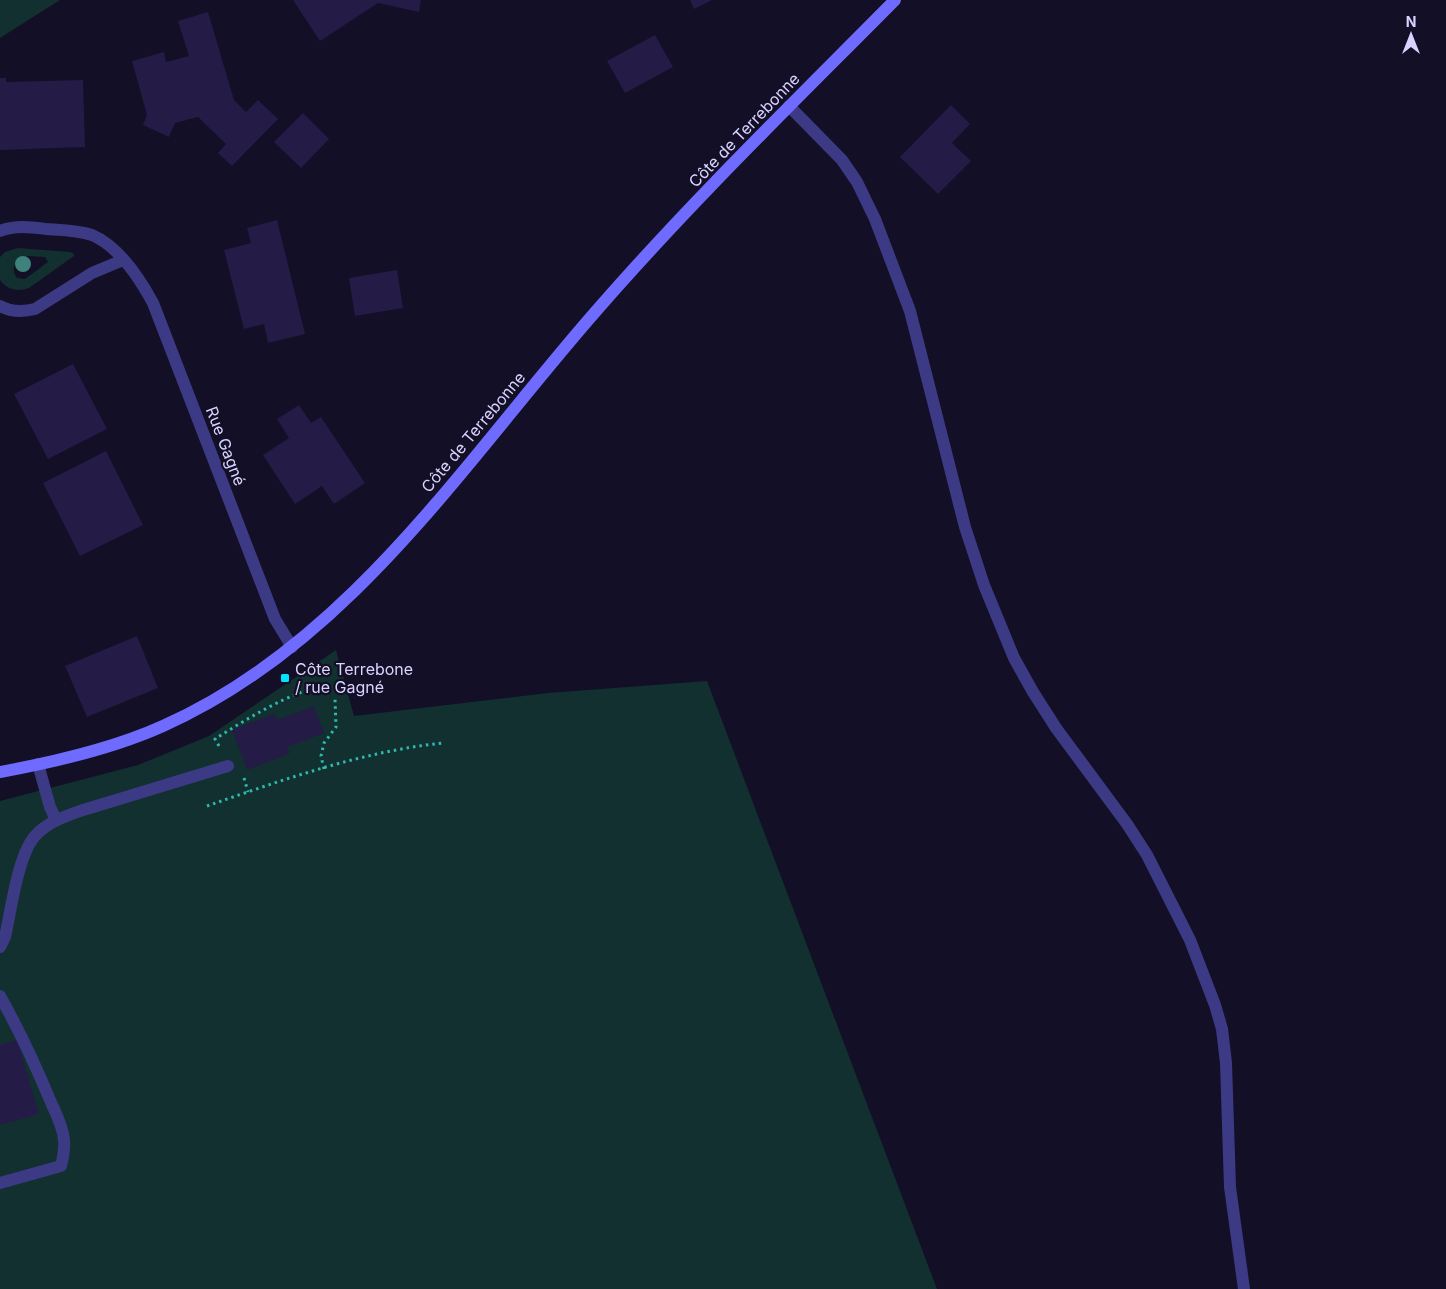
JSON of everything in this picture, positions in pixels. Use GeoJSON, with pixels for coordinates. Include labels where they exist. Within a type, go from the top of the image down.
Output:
{"type":"FeatureCollection","features":[{"type":"Feature","properties":{"kind":"main road","name":"Côte de Terrebonne"},"geometry":{"type":"LineString","coordinates":[[0,772],[120,743],[191,713],[268,667],[332,613],[363,584],[442,496],[623,280],[789,106],[895,0]]}},
{"type":"Feature","properties":{"kind":"street"},"geometry":{"type":"LineString","coordinates":[[789,106],[842,160],[857,182],[875,220],[910,311],[965,527],[984,585],[1014,658],[1056,728],[1127,824],[1147,855],[1190,940],[1215,1005],[1222,1029],[1226,1063],[1230,1187],[1244,1289]]}},
{"type":"Feature","properties":{"kind":"street","name":"Rue Gagné"},"geometry":{"type":"LineString","coordinates":[[0,231],[22,226],[80,232],[102,240],[123,260],[144,286],[153,303],[275,619],[292,647]]}},
{"type":"Feature","properties":{"kind":"street"},"geometry":{"type":"LineString","coordinates":[[0,306],[12,311],[35,309],[92,273],[123,260]]}},
{"type":"Feature","properties":{"kind":"street"},"geometry":{"type":"LineString","coordinates":[[38,764],[50,807],[56,820]]}},
{"type":"Feature","properties":{"kind":"street"},"geometry":{"type":"LineString","coordinates":[[0,947],[5,937],[25,853],[35,836],[56,820],[80,811],[228,766]]}},
{"type":"Feature","properties":{"kind":"street"},"geometry":{"type":"LineString","coordinates":[[0,996],[36,1066],[59,1122],[64,1140],[61,1166],[0,1183]]}},
{"type":"Feature","properties":{"kind":"path"},"geometry":{"type":"LineString","coordinates":[[215,739],[256,714],[285,699],[308,691],[322,682]]}},
{"type":"Feature","properties":{"kind":"path"},"geometry":{"type":"LineString","coordinates":[[324,769],[321,756],[324,743],[336,726],[335,699]]}},
{"type":"Feature","properties":{"kind":"path"},"geometry":{"type":"LineString","coordinates":[[207,806],[385,752],[443,743]]}},
{"type":"Feature","properties":{"kind":"path"},"geometry":{"type":"LineString","coordinates":[[247,786],[248,792]]}},
{"type":"Feature","properties":{"kind":"green space"},"geometry":{"type":"Polygon","coordinates":[[[0,0],[60,0],[0,38],[0,0]]]}},
{"type":"Feature","properties":{"kind":"green space"},"geometry":{"type":"Polygon","coordinates":[[[18,248],[70,252],[74,256],[29,288],[17,290],[9,288],[0,280],[0,257],[5,252],[18,248]],[[28,256],[18,261],[14,267],[17,278],[25,279],[48,262],[45,257],[28,256]]]}},
{"type":"Feature","properties":{"kind":"green space"},"geometry":{"type":"Polygon","coordinates":[[[336,650],[354,716],[548,693],[707,681],[937,1289],[0,1289],[0,801],[138,765],[209,736],[336,650]]]}},
{"type":"Feature","properties":{"kind":"building"},"geometry":{"type":"Polygon","coordinates":[[[293,0],[421,0],[419,12],[378,3],[320,41],[293,0]]]}},
{"type":"Feature","properties":{"kind":"building"},"geometry":{"type":"Polygon","coordinates":[[[690,0],[712,0],[694,9],[690,0]]]}},
{"type":"Feature","properties":{"kind":"building"},"geometry":{"type":"Polygon","coordinates":[[[208,12],[234,100],[246,112],[258,100],[278,119],[232,166],[218,153],[226,144],[198,117],[175,123],[169,137],[143,125],[147,115],[132,61],[164,52],[166,62],[189,56],[178,21],[208,12]]]}},
{"type":"Feature","properties":{"kind":"building"},"geometry":{"type":"Polygon","coordinates":[[[655,35],[673,67],[625,93],[607,61],[655,35]]]}},
{"type":"Feature","properties":{"kind":"building"},"geometry":{"type":"Polygon","coordinates":[[[0,78],[6,78],[6,82],[83,80],[85,147],[0,150],[0,78]]]}},
{"type":"Feature","properties":{"kind":"building"},"geometry":{"type":"Polygon","coordinates":[[[951,105],[970,124],[952,143],[971,161],[938,194],[900,157],[951,105]]]}},
{"type":"Feature","properties":{"kind":"building"},"geometry":{"type":"Polygon","coordinates":[[[303,113],[329,139],[301,168],[274,142],[303,113]]]}},
{"type":"Feature","properties":{"kind":"building"},"geometry":{"type":"Polygon","coordinates":[[[277,220],[305,334],[268,343],[264,324],[244,329],[224,250],[251,243],[247,228],[277,220]]]}},
{"type":"Feature","properties":{"kind":"building"},"geometry":{"type":"Polygon","coordinates":[[[397,270],[403,308],[355,316],[349,278],[397,270]]]}},
{"type":"Feature","properties":{"kind":"building"},"geometry":{"type":"Polygon","coordinates":[[[73,364],[107,429],[48,459],[14,394],[73,364]]]}},
{"type":"Feature","properties":{"kind":"building"},"geometry":{"type":"Polygon","coordinates":[[[299,405],[311,423],[321,417],[365,483],[334,504],[322,486],[295,504],[263,455],[289,438],[277,419],[299,405]]]}},
{"type":"Feature","properties":{"kind":"building"},"geometry":{"type":"Polygon","coordinates":[[[106,451],[143,525],[80,556],[43,483],[106,451]]]}},
{"type":"Feature","properties":{"kind":"building"},"geometry":{"type":"Polygon","coordinates":[[[137,636],[158,688],[87,717],[65,666],[137,636]]]}},
{"type":"Feature","properties":{"kind":"building"},"geometry":{"type":"Polygon","coordinates":[[[314,706],[324,733],[287,747],[290,753],[247,770],[232,730],[274,714],[277,720],[314,706]]]}},
{"type":"Feature","properties":{"kind":"building"},"geometry":{"type":"Polygon","coordinates":[[[17,1040],[39,1114],[0,1125],[0,1045],[17,1040]]]}},
{"type":"Feature","properties":{"kind":"place","name":"Côte Terrebone / rue Gagné"},"geometry":{"type":"Point","coordinates":[285,678]}}]}
